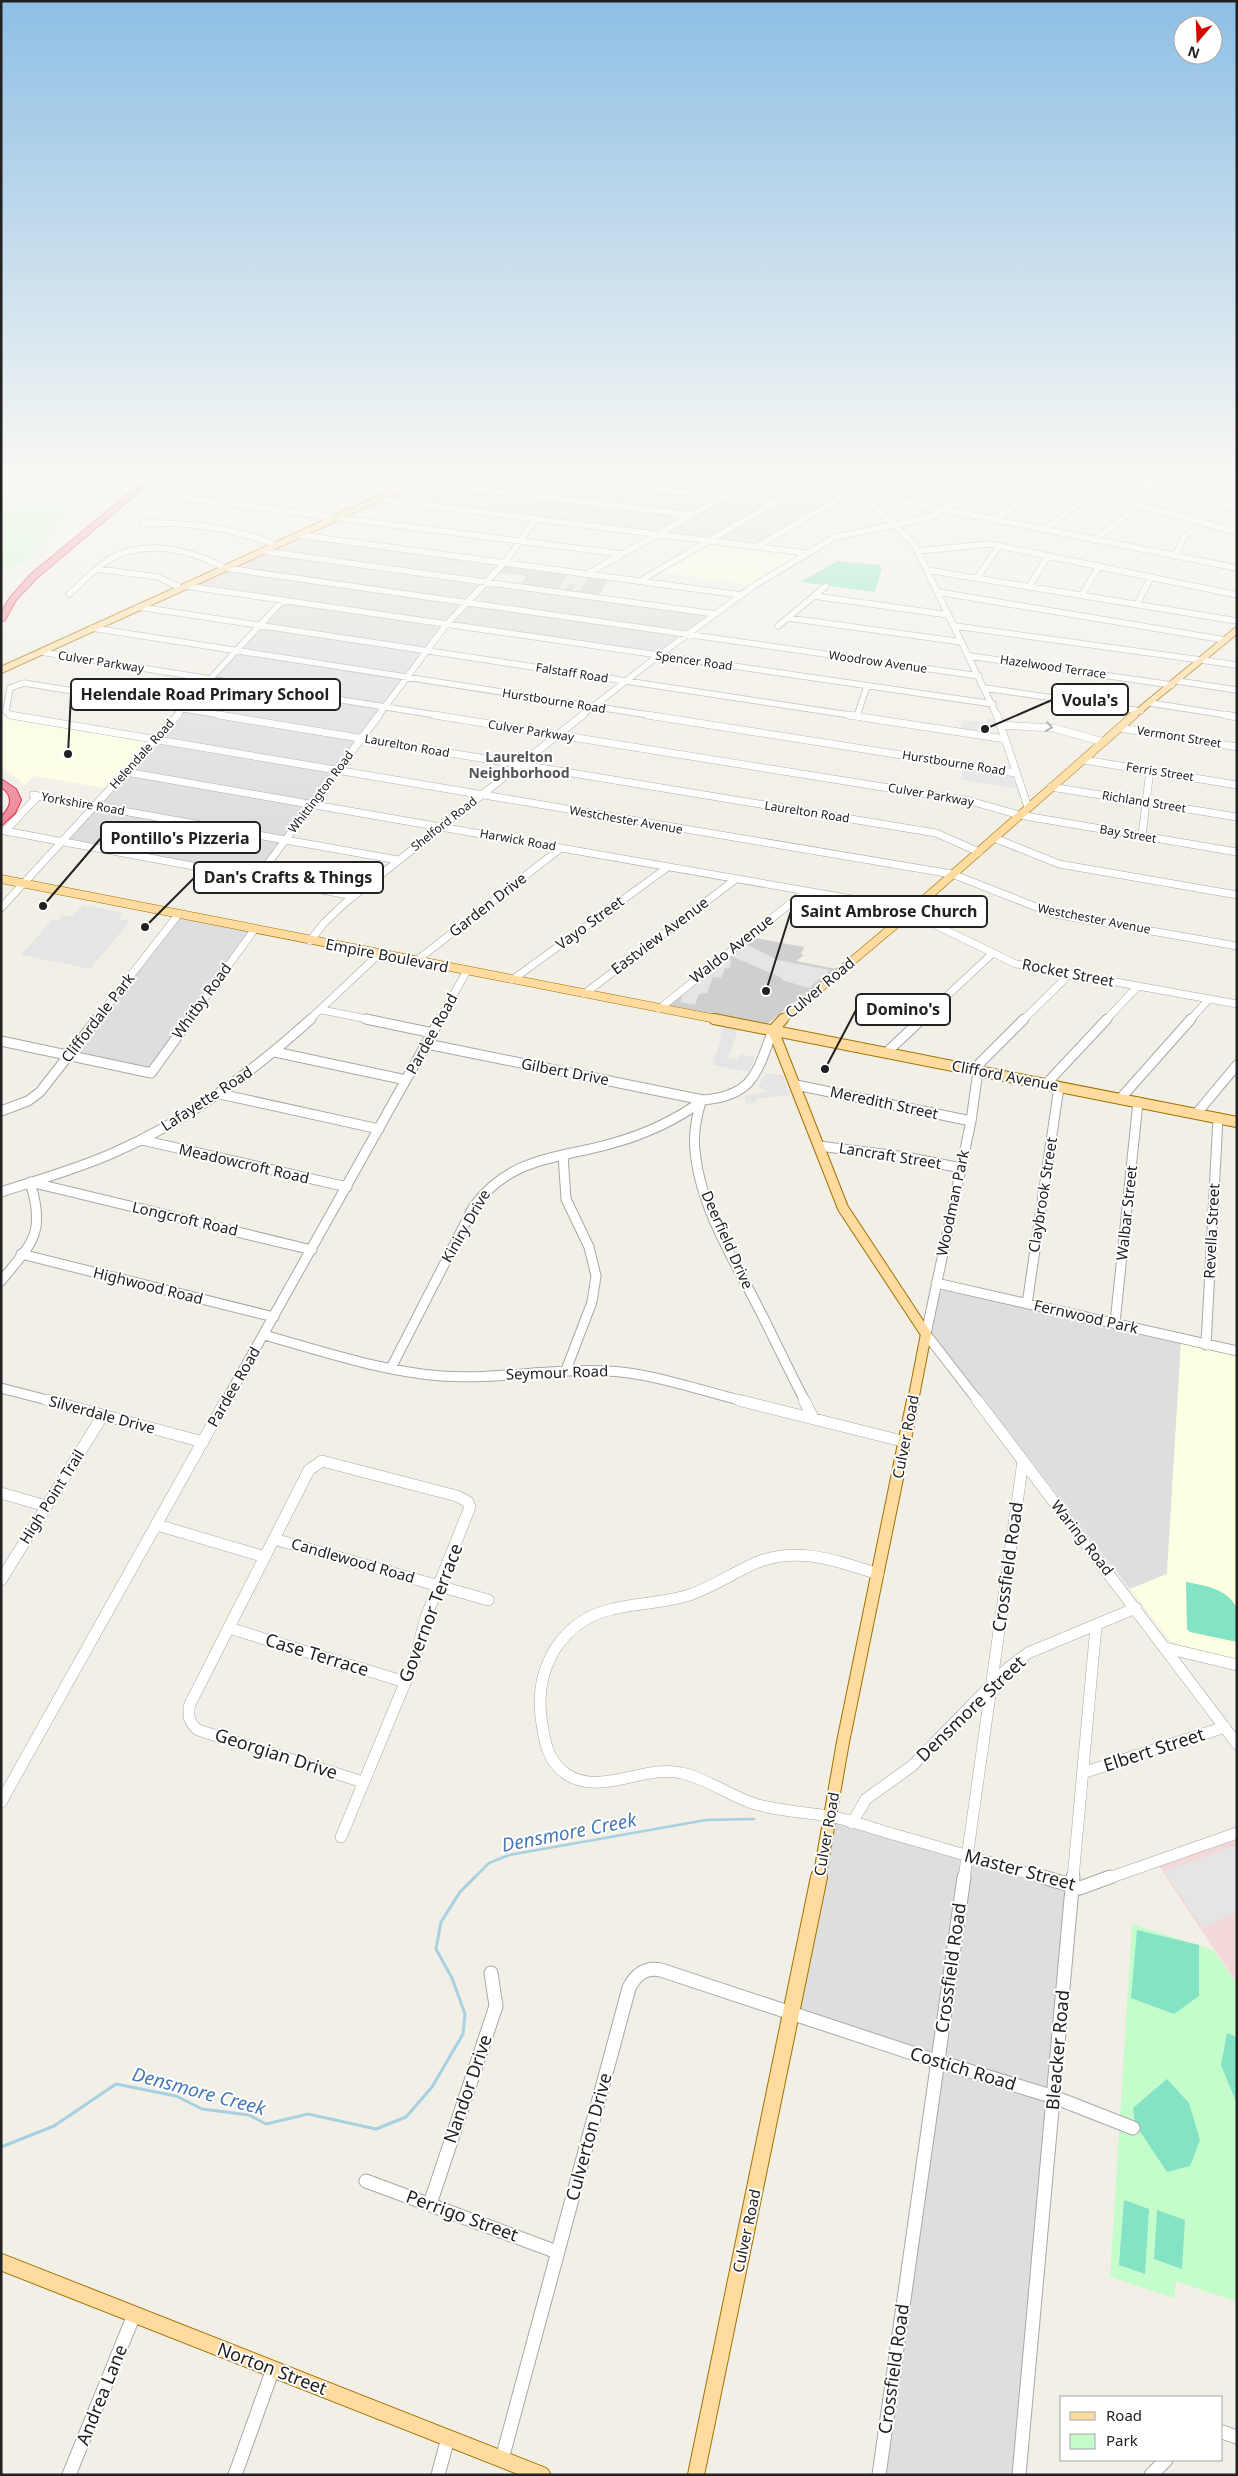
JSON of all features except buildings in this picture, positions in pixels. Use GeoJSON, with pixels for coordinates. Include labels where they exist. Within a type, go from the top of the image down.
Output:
{"type":"FeatureCollection","features":[{"type":"Feature","properties":{"kind":"highway"},"geometry":{"type":"LineString","coordinates":[[1,602],[13,589]]}},
{"type":"Feature","properties":{"kind":"highway"},"geometry":{"type":"LineString","coordinates":[[1,620],[23,589]]}},
{"type":"Feature","properties":{"kind":"highway"},"geometry":{"type":"LineString","coordinates":[[1,782],[12,791],[16,800],[12,811],[1,823]]}},
{"type":"Feature","properties":{"kind":"main road"},"geometry":{"type":"LineString","coordinates":[[1,670],[180,589]]}},
{"type":"Feature","properties":{"kind":"main road","name":"Culver Road"},"geometry":{"type":"LineString","coordinates":[[696,2475],[792,2013],[819,1878],[829,1816],[906,1442],[926,1334],[843,1208],[773,1030],[789,1013],[979,852],[1051,787],[1236,632]]}},
{"type":"Feature","properties":{"kind":"main road","name":"Empire Boulevard"},"geometry":{"type":"LineString","coordinates":[[1,880],[773,1030]]}},
{"type":"Feature","properties":{"kind":"main road","name":"Clifford Avenue"},"geometry":{"type":"LineString","coordinates":[[773,1030],[1237,1122]]}},
{"type":"Feature","properties":{"kind":"main road","name":"Norton Street"},"geometry":{"type":"LineString","coordinates":[[1,2262],[542,2475]]}},
{"type":"Feature","properties":{"kind":"street","name":"Woodrow Avenue"},"geometry":{"type":"LineString","coordinates":[[69,594],[75,589]]}},
{"type":"Feature","properties":{"kind":"street","name":"Spencer Road"},"geometry":{"type":"LineString","coordinates":[[196,589],[993,704]]}},
{"type":"Feature","properties":{"kind":"street","name":"Woodrow Avenue"},"geometry":{"type":"LineString","coordinates":[[367,589],[979,676]]}},
{"type":"Feature","properties":{"kind":"street","name":"Whittington Road"},"geometry":{"type":"LineString","coordinates":[[257,878],[446,625],[480,589]]}},
{"type":"Feature","properties":{"kind":"street"},"geometry":{"type":"LineString","coordinates":[[533,589],[715,614]]}},
{"type":"Feature","properties":{"kind":"street"},"geometry":{"type":"LineString","coordinates":[[694,589],[741,595]]}},
{"type":"Feature","properties":{"kind":"street","name":"Shelford Road"},"geometry":{"type":"LineString","coordinates":[[310,941],[331,915],[398,860],[658,656],[751,589]]}},
{"type":"Feature","properties":{"kind":"street"},"geometry":{"type":"LineString","coordinates":[[778,626],[823,589]]}},
{"type":"Feature","properties":{"kind":"street"},"geometry":{"type":"LineString","coordinates":[[936,589],[993,704],[1028,807]]}},
{"type":"Feature","properties":{"kind":"street"},"geometry":{"type":"LineString","coordinates":[[1044,589],[1237,621]]}},
{"type":"Feature","properties":{"kind":"street"},"geometry":{"type":"LineString","coordinates":[[1082,595],[1086,589]]}},
{"type":"Feature","properties":{"kind":"street"},"geometry":{"type":"LineString","coordinates":[[1137,604],[1145,589]]}},
{"type":"Feature","properties":{"kind":"street"},"geometry":{"type":"LineString","coordinates":[[1206,589],[1237,595]]}},
{"type":"Feature","properties":{"kind":"street"},"geometry":{"type":"LineString","coordinates":[[938,592],[1225,640]]}},
{"type":"Feature","properties":{"kind":"street"},"geometry":{"type":"LineString","coordinates":[[814,596],[949,615]]}},
{"type":"Feature","properties":{"kind":"street","name":"Helendale Road"},"geometry":{"type":"LineString","coordinates":[[1,908],[283,600]]}},
{"type":"Feature","properties":{"kind":"street","name":"Falstaff Road"},"geometry":{"type":"LineString","coordinates":[[138,607],[1005,739]]}},
{"type":"Feature","properties":{"kind":"street"},"geometry":{"type":"LineString","coordinates":[[788,618],[962,642]]}},
{"type":"Feature","properties":{"kind":"street"},"geometry":{"type":"LineString","coordinates":[[954,626],[1237,665]]}},
{"type":"Feature","properties":{"kind":"street","name":"Hurstbourne Road"},"geometry":{"type":"LineString","coordinates":[[92,628],[1016,772]]}},
{"type":"Feature","properties":{"kind":"street","name":"Culver Parkway"},"geometry":{"type":"LineString","coordinates":[[41,652],[970,801],[1019,815]]}},
{"type":"Feature","properties":{"kind":"street","name":"Hazelwood Terrace"},"geometry":{"type":"LineString","coordinates":[[970,656],[1237,690]]}},
{"type":"Feature","properties":{"kind":"street","name":"Laurelton Road"},"geometry":{"type":"LineString","coordinates":[[10,715],[6,711],[10,688],[24,683],[936,833],[979,852]]}},
{"type":"Feature","properties":{"kind":"street"},"geometry":{"type":"LineString","coordinates":[[858,717],[868,686]]}},
{"type":"Feature","properties":{"kind":"street"},"geometry":{"type":"LineString","coordinates":[[986,688],[1141,711]]}},
{"type":"Feature","properties":{"kind":"street"},"geometry":{"type":"LineString","coordinates":[[1150,704],[1237,717]]}},
{"type":"Feature","properties":{"kind":"street","name":"Westchester Avenue"},"geometry":{"type":"LineString","coordinates":[[10,715],[952,874],[1029,906],[1054,914],[1237,946]]}},
{"type":"Feature","properties":{"kind":"street"},"geometry":{"type":"LineString","coordinates":[[1000,725],[1032,725],[1075,731],[1104,742]]}},
{"type":"Feature","properties":{"kind":"street","name":"Vermont Street"},"geometry":{"type":"LineString","coordinates":[[1120,728],[1237,746]]}},
{"type":"Feature","properties":{"kind":"street","name":"Ferris Street"},"geometry":{"type":"LineString","coordinates":[[1084,760],[1237,784]]}},
{"type":"Feature","properties":{"kind":"street"},"geometry":{"type":"LineString","coordinates":[[1142,836],[1150,770]]}},
{"type":"Feature","properties":{"kind":"street","name":"Harwick Road"},"geometry":{"type":"LineString","coordinates":[[126,772],[736,878],[898,907],[909,912]]}},
{"type":"Feature","properties":{"kind":"street","name":"Richland Street"},"geometry":{"type":"LineString","coordinates":[[1051,787],[1237,817]]}},
{"type":"Feature","properties":{"kind":"street","name":"Yorkshire Road"},"geometry":{"type":"LineString","coordinates":[[62,842],[4,831],[36,796],[398,860]]}},
{"type":"Feature","properties":{"kind":"street","name":"Bay Street"},"geometry":{"type":"LineString","coordinates":[[1019,815],[1237,852]]}},
{"type":"Feature","properties":{"kind":"street"},"geometry":{"type":"LineString","coordinates":[[994,838],[1059,864],[1237,895]]}},
{"type":"Feature","properties":{"kind":"street"},"geometry":{"type":"LineString","coordinates":[[62,842],[354,896]]}},
{"type":"Feature","properties":{"kind":"street","name":"Garden Drive"},"geometry":{"type":"LineString","coordinates":[[416,961],[561,848]]}},
{"type":"Feature","properties":{"kind":"street","name":"Vayo Street"},"geometry":{"type":"LineString","coordinates":[[512,980],[668,867]]}},
{"type":"Feature","properties":{"kind":"street","name":"Eastview Avenue"},"geometry":{"type":"LineString","coordinates":[[584,994],[736,878]]}},
{"type":"Feature","properties":{"kind":"street","name":"Waldo Avenue"},"geometry":{"type":"LineString","coordinates":[[659,1008],[806,891]]}},
{"type":"Feature","properties":{"kind":"street","name":"Rocket Street"},"geometry":{"type":"LineString","coordinates":[[909,912],[1019,965],[1237,1004]]}},
{"type":"Feature","properties":{"kind":"street","name":"Cliffordale Park"},"geometry":{"type":"LineString","coordinates":[[4,1109],[37,1095],[178,915]]}},
{"type":"Feature","properties":{"kind":"street","name":"Whitby Road"},"geometry":{"type":"LineString","coordinates":[[68,1055],[151,1073],[254,930]]}},
{"type":"Feature","properties":{"kind":"street"},"geometry":{"type":"LineString","coordinates":[[886,1053],[993,953]]}},
{"type":"Feature","properties":{"kind":"street","name":"Lafayette Road"},"geometry":{"type":"LineString","coordinates":[[1,1192],[102,1158],[142,1140],[220,1094],[275,1052],[322,1010],[379,954]]}},
{"type":"Feature","properties":{"kind":"street","name":"Pardee Road"},"geometry":{"type":"LineString","coordinates":[[1,1802],[428,1044],[467,971]]}},
{"type":"Feature","properties":{"kind":"street"},"geometry":{"type":"LineString","coordinates":[[977,1071],[982,1061],[1070,974]]}},
{"type":"Feature","properties":{"kind":"street"},"geometry":{"type":"LineString","coordinates":[[1046,1084],[1138,986]]}},
{"type":"Feature","properties":{"kind":"street"},"geometry":{"type":"LineString","coordinates":[[1120,1099],[1209,999]]}},
{"type":"Feature","properties":{"kind":"street"},"geometry":{"type":"LineString","coordinates":[[322,1010],[434,1033]]}},
{"type":"Feature","properties":{"kind":"street"},"geometry":{"type":"LineString","coordinates":[[703,1100],[728,1097],[748,1086],[755,1076],[773,1030]]}},
{"type":"Feature","properties":{"kind":"street"},"geometry":{"type":"LineString","coordinates":[[1,1041],[68,1055]]}},
{"type":"Feature","properties":{"kind":"street","name":"Gilbert Drive"},"geometry":{"type":"LineString","coordinates":[[428,1044],[703,1100]]}},
{"type":"Feature","properties":{"kind":"street"},"geometry":{"type":"LineString","coordinates":[[275,1052],[406,1080]]}},
{"type":"Feature","properties":{"kind":"street"},"geometry":{"type":"LineString","coordinates":[[1196,1114],[1237,1065]]}},
{"type":"Feature","properties":{"kind":"street","name":"Woodman Park"},"geometry":{"type":"LineString","coordinates":[[926,1334],[971,1121],[978,1084],[977,1071]]}},
{"type":"Feature","properties":{"kind":"street","name":"Meredith Street"},"geometry":{"type":"LineString","coordinates":[[796,1085],[971,1121]]}},
{"type":"Feature","properties":{"kind":"street","name":"Claybrook Street"},"geometry":{"type":"LineString","coordinates":[[1027,1304],[1059,1087]]}},
{"type":"Feature","properties":{"kind":"street"},"geometry":{"type":"LineString","coordinates":[[220,1094],[379,1129]]}},
{"type":"Feature","properties":{"kind":"street","name":"Kiniry Drive"},"geometry":{"type":"LineString","coordinates":[[391,1368],[474,1206],[486,1188],[501,1175],[515,1168],[610,1144],[690,1111],[703,1100]]}},
{"type":"Feature","properties":{"kind":"street","name":"Deerfield Drive"},"geometry":{"type":"LineString","coordinates":[[703,1100],[696,1115],[695,1146],[704,1192],[719,1231],[813,1418]]}},
{"type":"Feature","properties":{"kind":"street","name":"Walbar Street"},"geometry":{"type":"LineString","coordinates":[[1115,1324],[1138,1102]]}},
{"type":"Feature","properties":{"kind":"street","name":"Revella Street"},"geometry":{"type":"LineString","coordinates":[[1206,1345],[1218,1118]]}},
{"type":"Feature","properties":{"kind":"street","name":"Meadowcroft Road"},"geometry":{"type":"LineString","coordinates":[[142,1140],[346,1187]]}},
{"type":"Feature","properties":{"kind":"street","name":"Lancraft Street"},"geometry":{"type":"LineString","coordinates":[[819,1146],[912,1158],[961,1168]]}},
{"type":"Feature","properties":{"kind":"street"},"geometry":{"type":"LineString","coordinates":[[563,1155],[566,1199],[589,1247],[596,1276],[592,1302],[566,1370]]}},
{"type":"Feature","properties":{"kind":"street"},"geometry":{"type":"LineString","coordinates":[[58,1189],[60,1172]]}},
{"type":"Feature","properties":{"kind":"street"},"geometry":{"type":"LineString","coordinates":[[1,1281],[32,1238],[38,1222],[38,1210],[30,1182]]}},
{"type":"Feature","properties":{"kind":"street","name":"Longcroft Road"},"geometry":{"type":"LineString","coordinates":[[30,1182],[312,1250]]}},
{"type":"Feature","properties":{"kind":"street","name":"Highwood Road"},"geometry":{"type":"LineString","coordinates":[[21,1254],[274,1317]]}},
{"type":"Feature","properties":{"kind":"street","name":"Fernwood Park"},"geometry":{"type":"LineString","coordinates":[[936,1283],[1237,1351]]}},
{"type":"Feature","properties":{"kind":"street","name":"Waring Road"},"geometry":{"type":"LineString","coordinates":[[926,1334],[1136,1608],[1237,1744]]}},
{"type":"Feature","properties":{"kind":"street","name":"Seymour Road"},"geometry":{"type":"LineString","coordinates":[[264,1336],[391,1368],[428,1375],[458,1377],[566,1370],[604,1370],[632,1374],[906,1442]]}},
{"type":"Feature","properties":{"kind":"street","name":"Silverdale Drive"},"geometry":{"type":"LineString","coordinates":[[1,1388],[203,1442]]}},
{"type":"Feature","properties":{"kind":"street","name":"High Point Trail"},"geometry":{"type":"LineString","coordinates":[[1,1580],[102,1415]]}},
{"type":"Feature","properties":{"kind":"street","name":"Governor Terrace"},"geometry":{"type":"LineString","coordinates":[[191,1723],[188,1714],[190,1704],[310,1470],[317,1462],[322,1461],[457,1496],[468,1502],[469,1514],[426,1617],[421,1642],[341,1837]]}},
{"type":"Feature","properties":{"kind":"street","name":"Crossfield Road"},"geometry":{"type":"LineString","coordinates":[[879,2475],[1023,1461]]}},
{"type":"Feature","properties":{"kind":"street"},"geometry":{"type":"LineString","coordinates":[[1,1494],[46,1506]]}},
{"type":"Feature","properties":{"kind":"street"},"geometry":{"type":"LineString","coordinates":[[157,1525],[265,1556]]}},
{"type":"Feature","properties":{"kind":"street","name":"Candlewood Road"},"geometry":{"type":"LineString","coordinates":[[274,1539],[488,1600]]}},
{"type":"Feature","properties":{"kind":"street","name":"Master Street"},"geometry":{"type":"LineString","coordinates":[[878,1574],[806,1554],[791,1553],[761,1560],[718,1584],[685,1596],[594,1614],[578,1624],[557,1644],[545,1663],[539,1693],[542,1736],[551,1759],[562,1772],[576,1779],[592,1782],[670,1771],[684,1773],[754,1803],[797,1813],[829,1816],[1080,1888],[1237,1833]]}},
{"type":"Feature","properties":{"kind":"street","name":"Densmore Street"},"geometry":{"type":"LineString","coordinates":[[852,1823],[866,1799],[912,1766],[1007,1669],[1028,1653],[1136,1608]]}},
{"type":"Feature","properties":{"kind":"street","name":"Bleacker Road"},"geometry":{"type":"LineString","coordinates":[[1019,2475],[1096,1626]]}},
{"type":"Feature","properties":{"kind":"street","name":"Case Terrace"},"geometry":{"type":"LineString","coordinates":[[229,1628],[405,1682]]}},
{"type":"Feature","properties":{"kind":"street"},"geometry":{"type":"LineString","coordinates":[[1166,1648],[1237,1665]]}},
{"type":"Feature","properties":{"kind":"street","name":"Georgian Drive"},"geometry":{"type":"LineString","coordinates":[[191,1723],[198,1730],[363,1782]]}},
{"type":"Feature","properties":{"kind":"street","name":"Elbert Street"},"geometry":{"type":"LineString","coordinates":[[1082,1773],[1225,1727]]}},
{"type":"Feature","properties":{"kind":"street","name":"Culverton Drive"},"geometry":{"type":"LineString","coordinates":[[502,2459],[629,1988],[635,1976],[648,1968],[661,1970],[792,2013]]}},
{"type":"Feature","properties":{"kind":"street","name":"Nandor Drive"},"geometry":{"type":"LineString","coordinates":[[430,2204],[496,2006],[490,1973]]}},
{"type":"Feature","properties":{"kind":"street","name":"Costich Road"},"geometry":{"type":"LineString","coordinates":[[792,2013],[938,2062],[1054,2097],[1117,2120],[1133,2128]]}},
{"type":"Feature","properties":{"kind":"street","name":"Perrigo Street"},"geometry":{"type":"LineString","coordinates":[[366,2181],[557,2252]]}},
{"type":"Feature","properties":{"kind":"street","name":"Andrea Lane"},"geometry":{"type":"LineString","coordinates":[[69,2475],[134,2315]]}},
{"type":"Feature","properties":{"kind":"street"},"geometry":{"type":"LineString","coordinates":[[235,2475],[273,2369]]}},
{"type":"Feature","properties":{"kind":"street"},"geometry":{"type":"LineString","coordinates":[[1223,2432],[1237,2437]]}},
{"type":"Feature","properties":{"kind":"street"},"geometry":{"type":"LineString","coordinates":[[438,2475],[448,2438]]}},
{"type":"Feature","properties":{"kind":"street"},"geometry":{"type":"LineString","coordinates":[[1151,2475],[1165,2461]]}},
{"type":"Feature","properties":{"kind":"shaded area"},"geometry":{"type":"Polygon","coordinates":[[[204,589],[534,589],[715,614],[658,656],[446,624],[257,878],[62,842],[283,600],[204,589]]]}},
{"type":"Feature","properties":{"kind":"shaded area"},"geometry":{"type":"Polygon","coordinates":[[[530,589],[603,589],[597,598],[530,589]]]}},
{"type":"Feature","properties":{"kind":"shaded area"},"geometry":{"type":"Polygon","coordinates":[[[574,589],[581,589],[578,593],[572,592],[574,589]]]}},
{"type":"Feature","properties":{"kind":"shaded area"},"geometry":{"type":"Polygon","coordinates":[[[4,717],[147,742],[104,788],[34,776],[25,785],[1,766],[1,726],[4,717]]]}},
{"type":"Feature","properties":{"kind":"shaded area"},"geometry":{"type":"Polygon","coordinates":[[[987,719],[994,719],[997,728],[980,725],[978,732],[960,729],[963,720],[987,723],[987,719]]]}},
{"type":"Feature","properties":{"kind":"shaded area"},"geometry":{"type":"Polygon","coordinates":[[[964,767],[1012,775],[1017,789],[961,779],[964,767]]]}},
{"type":"Feature","properties":{"kind":"shaded area"},"geometry":{"type":"Polygon","coordinates":[[[83,905],[123,913],[118,919],[130,921],[90,969],[21,955],[52,920],[58,921],[63,915],[72,917],[83,905]]]}},
{"type":"Feature","properties":{"kind":"shaded area"},"geometry":{"type":"Polygon","coordinates":[[[178,915],[254,930],[151,1073],[68,1055],[178,915]]]}},
{"type":"Feature","properties":{"kind":"shaded area"},"geometry":{"type":"Polygon","coordinates":[[[750,937],[804,947],[801,954],[804,955],[796,961],[836,969],[767,1024],[669,1005],[750,937]]]}},
{"type":"Feature","properties":{"kind":"shaded area"},"geometry":{"type":"Polygon","coordinates":[[[746,944],[777,960],[830,970],[809,988],[782,980],[782,978],[731,956],[746,944]]]}},
{"type":"Feature","properties":{"kind":"shaded area"},"geometry":{"type":"Polygon","coordinates":[[[726,960],[732,961],[729,969],[725,968],[721,978],[713,977],[707,993],[699,994],[695,1005],[680,1002],[683,995],[726,960]]]}},
{"type":"Feature","properties":{"kind":"shaded area"},"geometry":{"type":"Polygon","coordinates":[[[723,1027],[738,1030],[728,1058],[738,1060],[740,1054],[755,1057],[749,1072],[713,1065],[714,1061],[712,1060],[717,1053],[723,1027]]]}},
{"type":"Feature","properties":{"kind":"shaded area"},"geometry":{"type":"Polygon","coordinates":[[[766,1073],[783,1075],[790,1095],[756,1099],[757,1102],[746,1104],[745,1096],[779,1089],[767,1091],[758,1087],[766,1073]]]}},
{"type":"Feature","properties":{"kind":"shaded area"},"geometry":{"type":"Polygon","coordinates":[[[943,1290],[1181,1343],[1167,1574],[1130,1589],[934,1336],[932,1332],[939,1295],[943,1290]]]}},
{"type":"Feature","properties":{"kind":"shaded area"},"geometry":{"type":"Polygon","coordinates":[[[1181,1343],[1237,1355],[1237,1660],[1177,1644],[1170,1640],[1130,1589],[1167,1574],[1181,1343]]]}},
{"type":"Feature","properties":{"kind":"shaded area"},"geometry":{"type":"Polygon","coordinates":[[[829,1816],[1073,1886],[1018,2475],[879,2475],[938,2062],[792,2013],[829,1816]]]}},
{"type":"Feature","properties":{"kind":"shaded area"},"geometry":{"type":"Polygon","coordinates":[[[1237,1839],[1237,1984],[1159,1866],[1237,1839]]]}},
{"type":"Feature","properties":{"kind":"shaded area"},"geometry":{"type":"Polygon","coordinates":[[[1237,1845],[1237,1911],[1203,1929],[1164,1871],[1237,1845]]]}},
{"type":"Feature","properties":{"kind":"green space"},"geometry":{"type":"Polygon","coordinates":[[[849,589],[876,589],[875,592],[849,589]]]}},
{"type":"Feature","properties":{"kind":"green space"},"geometry":{"type":"Polygon","coordinates":[[[1186,1582],[1214,1589],[1232,1601],[1237,1611],[1237,1642],[1190,1632],[1187,1629],[1186,1582]]]}},
{"type":"Feature","properties":{"kind":"green space"},"geometry":{"type":"Polygon","coordinates":[[[1132,1924],[1213,1950],[1237,1984],[1237,2302],[1176,2281],[1174,2298],[1110,2277],[1132,1924]]]}},
{"type":"Feature","properties":{"kind":"green space"},"geometry":{"type":"Polygon","coordinates":[[[1137,1930],[1199,1945],[1199,1996],[1174,2014],[1131,1998],[1137,1930]]]}},
{"type":"Feature","properties":{"kind":"green space"},"geometry":{"type":"Polygon","coordinates":[[[1227,2033],[1237,2037],[1237,2104],[1221,2065],[1227,2033]]]}},
{"type":"Feature","properties":{"kind":"green space"},"geometry":{"type":"Polygon","coordinates":[[[1167,2079],[1189,2103],[1200,2140],[1190,2166],[1167,2172],[1135,2124],[1133,2108],[1167,2079]]]}},
{"type":"Feature","properties":{"kind":"green space"},"geometry":{"type":"Polygon","coordinates":[[[1124,2200],[1149,2209],[1145,2274],[1119,2265],[1124,2200]]]}},
{"type":"Feature","properties":{"kind":"green space"},"geometry":{"type":"Polygon","coordinates":[[[1157,2210],[1185,2220],[1182,2269],[1154,2259],[1157,2210]]]}},
{"type":"Feature","properties":{"kind":"waterway","name":"Densmore Creek"},"geometry":{"type":"LineString","coordinates":[[1,2147],[54,2126],[116,2084],[176,2096],[202,2109],[249,2115],[266,2124],[308,2114],[376,2129],[406,2117],[432,2087],[463,2034],[465,2014],[452,1978],[436,1949],[441,1922],[460,1892],[489,1863],[509,1855],[706,1820],[754,1819]]}},
{"type":"Feature","properties":{"kind":"place","name":"Voula's"},"geometry":{"type":"Point","coordinates":[985,729]}},
{"type":"Feature","properties":{"kind":"place","name":"Helendale Road Primary School"},"geometry":{"type":"Point","coordinates":[68,754]}},
{"type":"Feature","properties":{"kind":"place","name":"Pontillo's Pizzeria"},"geometry":{"type":"Point","coordinates":[43,906]}},
{"type":"Feature","properties":{"kind":"place","name":"Dan's Crafts & Things"},"geometry":{"type":"Point","coordinates":[145,927]}},
{"type":"Feature","properties":{"kind":"place","name":"Saint Ambrose Church"},"geometry":{"type":"Point","coordinates":[766,991]}},
{"type":"Feature","properties":{"kind":"place","name":"Domino's"},"geometry":{"type":"Point","coordinates":[825,1069]}},
{"type":"Feature","properties":{"kind":"district","name":"Laurelton Neighborhood"},"geometry":{"type":"Point","coordinates":[519,766]}}]}
